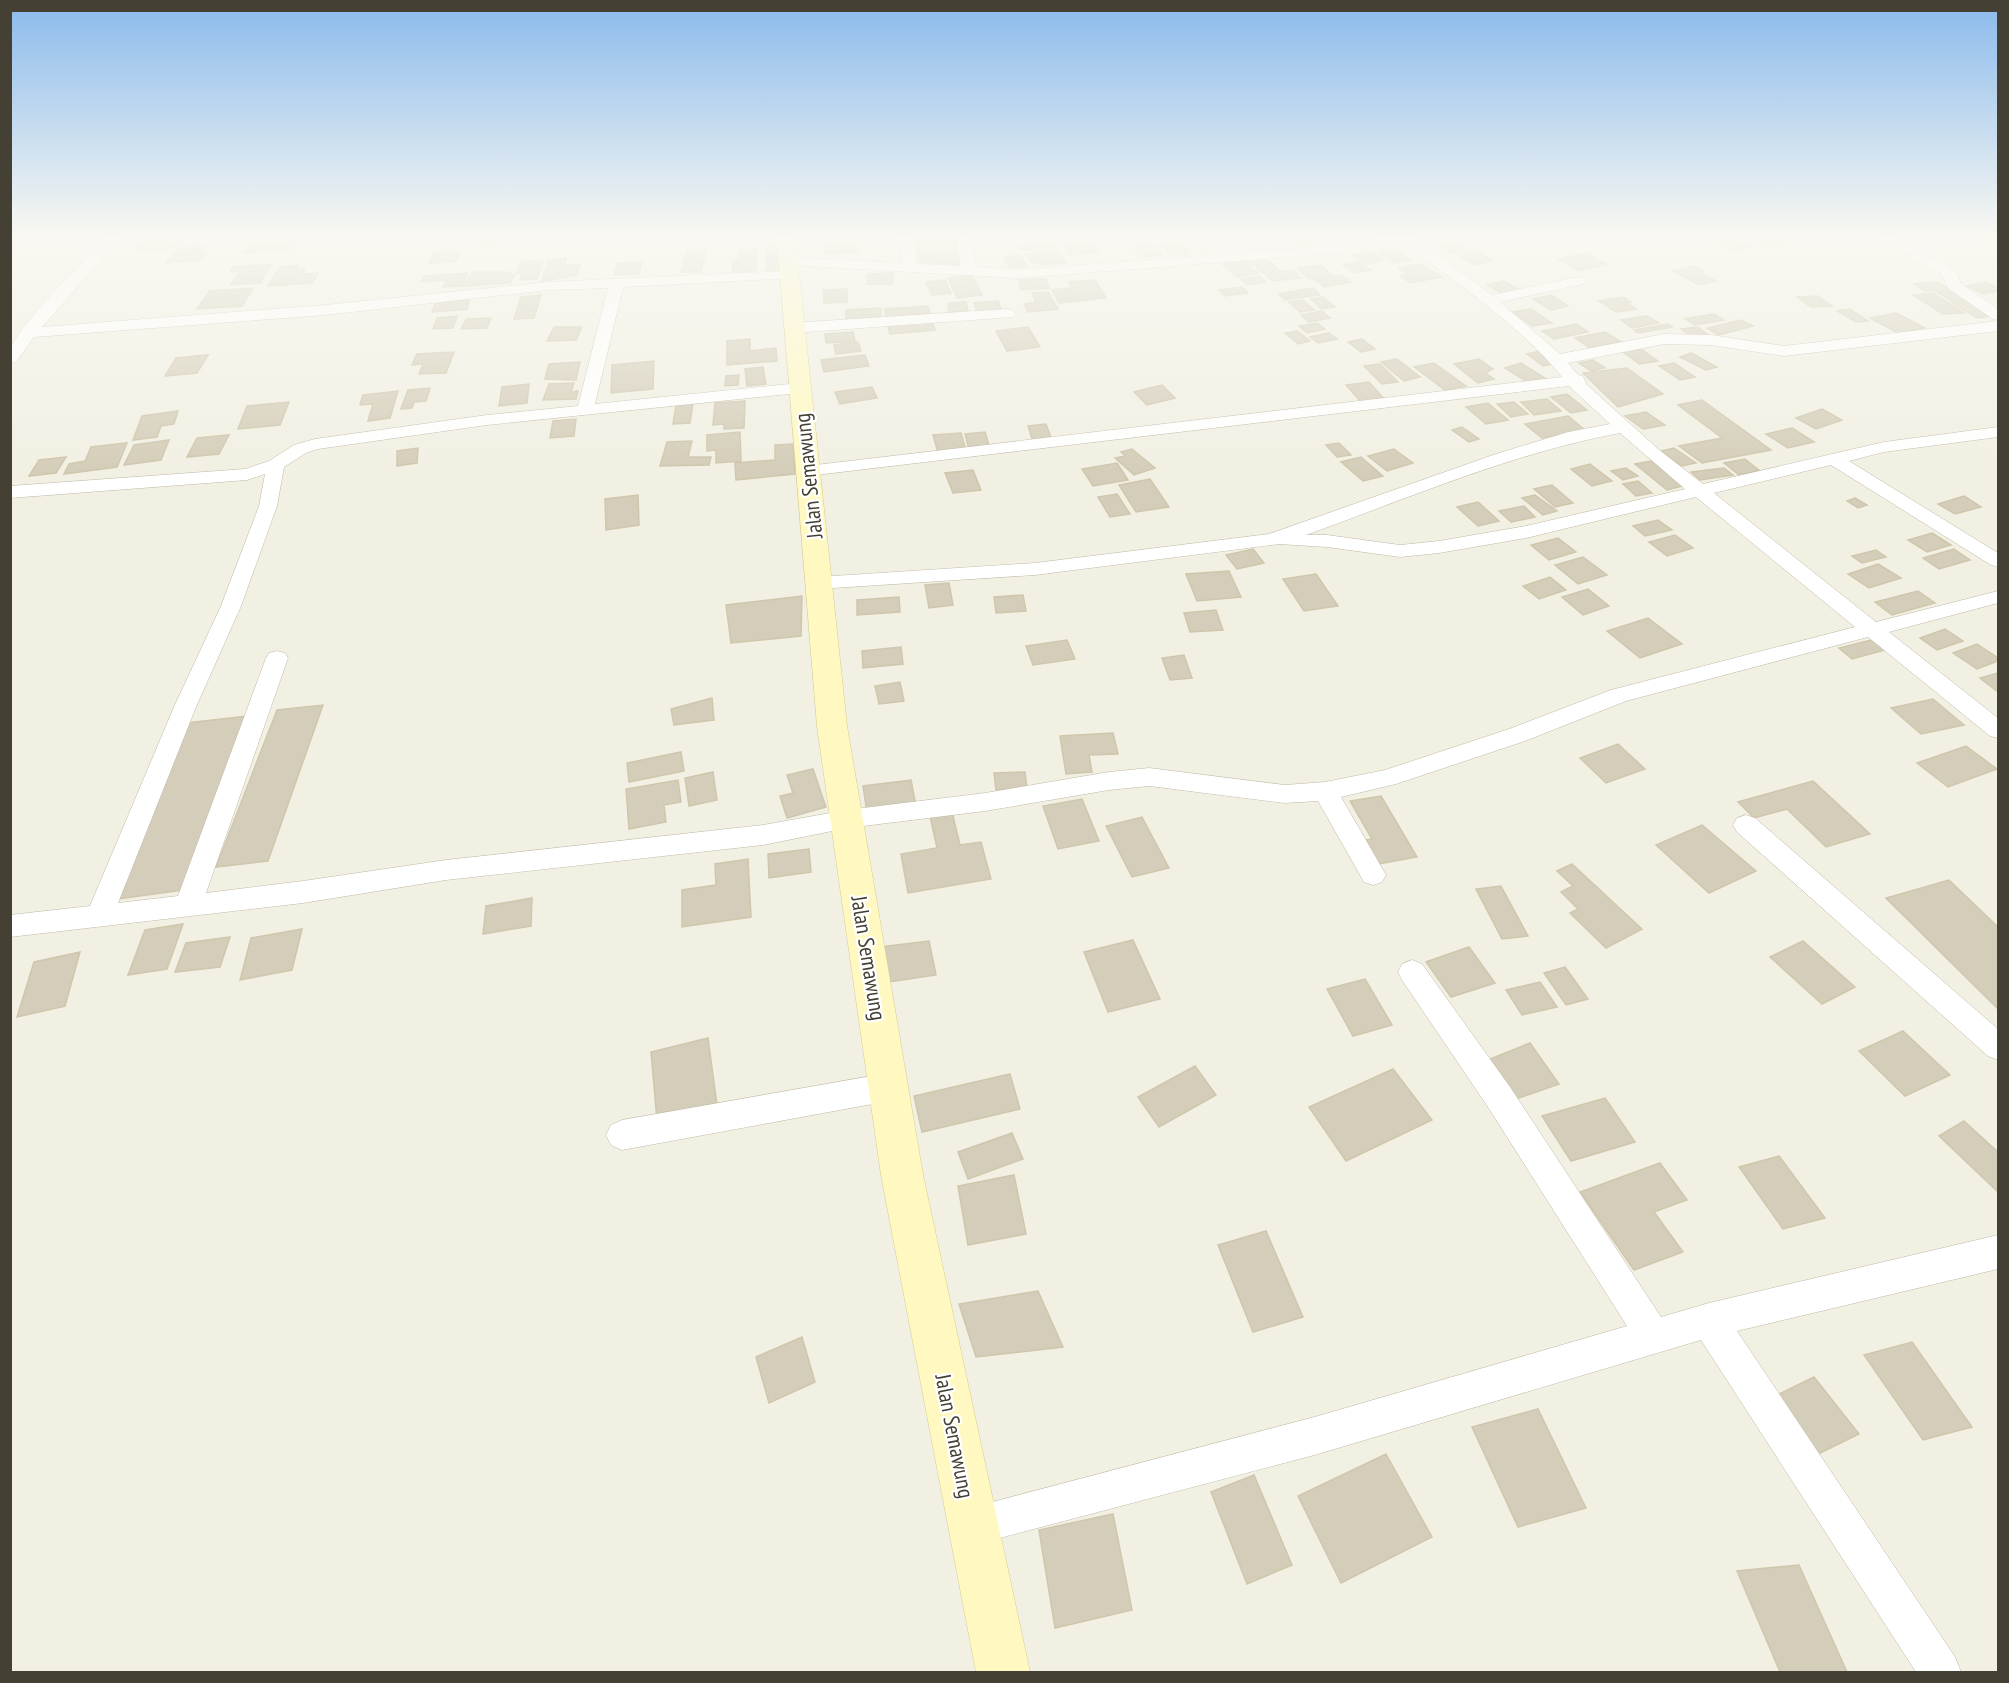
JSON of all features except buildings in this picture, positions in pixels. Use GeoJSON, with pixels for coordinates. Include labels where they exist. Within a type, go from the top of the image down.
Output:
{"type":"FeatureCollection","features":[{"type":"Feature","properties":{"kind":"street"},"geometry":{"type":"LineString","coordinates":[[10,359],[45,315]]}},
{"type":"Feature","properties":{"kind":"street"},"geometry":{"type":"LineString","coordinates":[[29,333],[267,315]]}},
{"type":"Feature","properties":{"kind":"street"},"geometry":{"type":"LineString","coordinates":[[585,410],[609,315]]}},
{"type":"Feature","properties":{"kind":"street","name":"Jalan Semawung"},"geometry":{"type":"LineString","coordinates":[[792,315],[832,726],[902,1175],[1003,1672]]}},
{"type":"Feature","properties":{"kind":"street"},"geometry":{"type":"LineString","coordinates":[[793,328],[1000,315]]}},
{"type":"Feature","properties":{"kind":"street"},"geometry":{"type":"LineString","coordinates":[[1505,315],[1557,360],[1594,401],[1698,490],[1998,730]]}},
{"type":"Feature","properties":{"kind":"street"},"geometry":{"type":"LineString","coordinates":[[1557,360],[1640,343],[1677,339],[1701,339],[1758,350],[1784,351],[1998,326]]}},
{"type":"Feature","properties":{"kind":"street"},"geometry":{"type":"LineString","coordinates":[[807,471],[1576,380]]}},
{"type":"Feature","properties":{"kind":"street"},"geometry":{"type":"LineString","coordinates":[[10,492],[247,474],[275,465],[300,449],[315,444],[487,420],[799,388]]}},
{"type":"Feature","properties":{"kind":"street"},"geometry":{"type":"LineString","coordinates":[[1272,540],[1502,458],[1574,436],[1624,427]]}},
{"type":"Feature","properties":{"kind":"street"},"geometry":{"type":"LineString","coordinates":[[818,584],[1035,569],[1272,540],[1326,541],[1400,551],[1440,547],[1526,532],[1884,447],[1998,432]]}},
{"type":"Feature","properties":{"kind":"street"},"geometry":{"type":"LineString","coordinates":[[1834,460],[1998,561]]}},
{"type":"Feature","properties":{"kind":"street"},"geometry":{"type":"LineString","coordinates":[[100,915],[185,707],[231,606],[268,506],[274,482],[275,465]]}},
{"type":"Feature","properties":{"kind":"street"},"geometry":{"type":"LineString","coordinates":[[10,926],[303,892],[446,870],[763,835],[847,819],[985,802],[1067,786],[1140,778],[1179,779],[1285,794],[1325,791],[1387,777],[1517,735],[1619,695],[1998,597]]}},
{"type":"Feature","properties":{"kind":"street"},"geometry":{"type":"LineString","coordinates":[[188,906],[278,658]]}},
{"type":"Feature","properties":{"kind":"street"},"geometry":{"type":"LineString","coordinates":[[1325,791],[1373,875]]}},
{"type":"Feature","properties":{"kind":"street"},"geometry":{"type":"LineString","coordinates":[[1746,825],[1998,1047]]}},
{"type":"Feature","properties":{"kind":"street"},"geometry":{"type":"LineString","coordinates":[[1412,972],[1499,1097],[1654,1337]]}},
{"type":"Feature","properties":{"kind":"street"},"geometry":{"type":"LineString","coordinates":[[622,1135],[889,1087]]}},
{"type":"Feature","properties":{"kind":"street"},"geometry":{"type":"LineString","coordinates":[[973,1526],[1318,1435],[1709,1320],[1998,1252]]}},
{"type":"Feature","properties":{"kind":"street"},"geometry":{"type":"LineString","coordinates":[[1709,1320],[1940,1672]]}}]}
